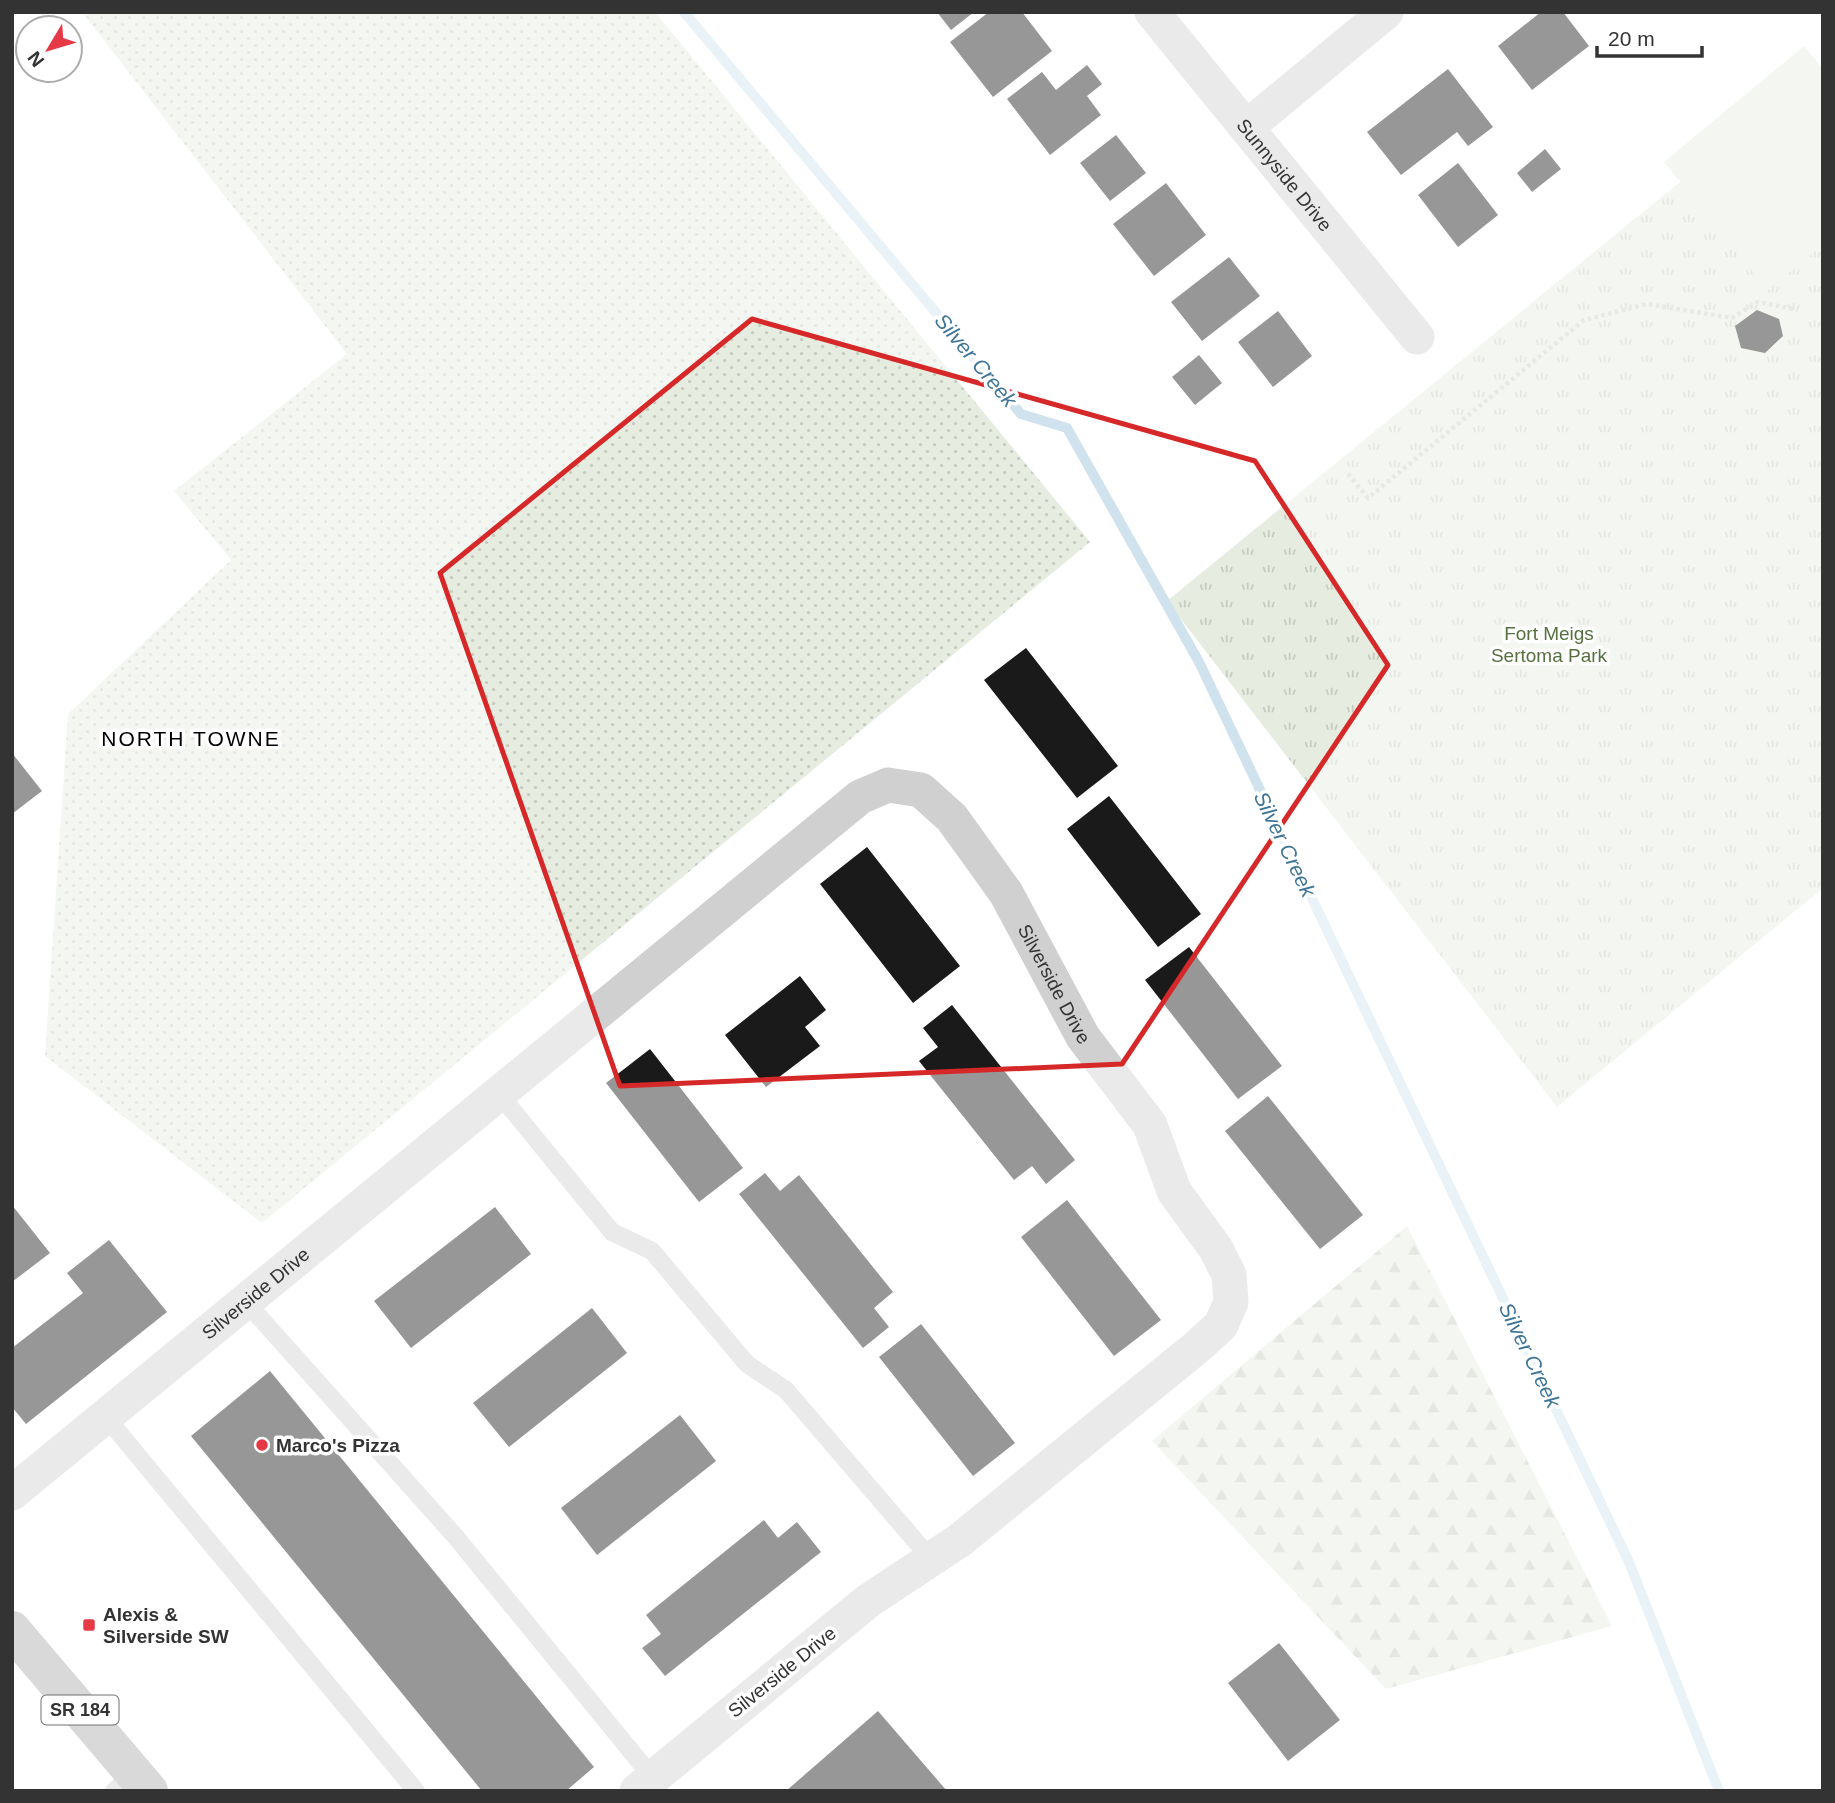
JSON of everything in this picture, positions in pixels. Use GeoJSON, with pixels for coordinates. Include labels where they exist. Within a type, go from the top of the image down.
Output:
{"type":"FeatureCollection","features":[{"type":"Feature","properties":{"kind":"main road","name":"SR 184"},"geometry":{"type":"LineString","coordinates":[[12,1630],[132,1785]]}},
{"type":"Feature","properties":{"kind":"street","name":"Sunnyside Drive"},"geometry":{"type":"LineString","coordinates":[[1152,12],[1417,337]]}},
{"type":"Feature","properties":{"kind":"street"},"geometry":{"type":"LineString","coordinates":[[1247,127],[1386,12]]}},
{"type":"Feature","properties":{"kind":"street","name":"Silverside Drive"},"geometry":{"type":"LineString","coordinates":[[12,1493],[500,1096],[860,797],[887,785],[922,790],[952,818],[1006,893],[1083,1037],[1150,1125],[1174,1191],[1216,1249],[1229,1275],[1231,1302],[1221,1325],[1197,1348],[960,1540],[868,1601],[645,1784]]}},
{"type":"Feature","properties":{"kind":"lane"},"geometry":{"type":"LineString","coordinates":[[500,1096],[612,1232],[652,1251],[747,1364],[786,1390],[931,1559]]}},
{"type":"Feature","properties":{"kind":"lane"},"geometry":{"type":"LineString","coordinates":[[246,1301],[455,1536],[645,1784]]}},
{"type":"Feature","properties":{"kind":"lane"},"geometry":{"type":"LineString","coordinates":[[105,1416],[416,1791]]}},
{"type":"Feature","properties":{"kind":"path"},"geometry":{"type":"LineString","coordinates":[[1348,474],[1368,498],[1584,320],[1647,304],[1732,318],[1758,302],[1798,310]]}},
{"type":"Feature","properties":{"kind":"highlighted area"},"geometry":{"type":"Polygon","coordinates":[[[752,319],[1255,461],[1388,665],[1122,1064],[620,1086],[440,573],[752,319]]]}},
{"type":"Feature","properties":{"kind":"green space"},"geometry":{"type":"Polygon","coordinates":[[[82,12],[655,12],[1090,542],[262,1223],[45,1056],[68,714],[231,560],[174,491],[347,354],[82,12]]]}},
{"type":"Feature","properties":{"kind":"green space"},"geometry":{"type":"Polygon","coordinates":[[[1804,46],[1823,69],[1823,245],[1768,290],[1664,162],[1804,46]]]}},
{"type":"Feature","properties":{"kind":"green space","name":"Fort Meigs Sertoma Park"},"geometry":{"type":"Polygon","coordinates":[[[1823,65],[1823,888],[1557,1107],[1167,601],[1823,65]]]}},
{"type":"Feature","properties":{"kind":"green space"},"geometry":{"type":"Polygon","coordinates":[[[1407,1226],[1612,1626],[1386,1689],[1152,1441],[1407,1226]]]}},
{"type":"Feature","properties":{"kind":"building"},"geometry":{"type":"Polygon","coordinates":[[[937,12],[974,12],[951,30],[937,12]]]}},
{"type":"Feature","properties":{"kind":"building"},"geometry":{"type":"Polygon","coordinates":[[[989,12],[1022,12],[1052,51],[993,97],[950,42],[989,12]]]}},
{"type":"Feature","properties":{"kind":"building"},"geometry":{"type":"Polygon","coordinates":[[[1541,12],[1563,12],[1589,46],[1532,90],[1498,46],[1541,12]]]}},
{"type":"Feature","properties":{"kind":"building"},"geometry":{"type":"Polygon","coordinates":[[[1087,65],[1102,84],[1087,96],[1101,115],[1050,155],[1007,99],[1042,72],[1056,90],[1087,65]]]}},
{"type":"Feature","properties":{"kind":"building"},"geometry":{"type":"Polygon","coordinates":[[[1448,69],[1493,127],[1468,146],[1457,132],[1401,175],[1367,132],[1448,69]]]}},
{"type":"Feature","properties":{"kind":"building"},"geometry":{"type":"Polygon","coordinates":[[[1116,135],[1146,173],[1110,201],[1080,163],[1116,135]]]}},
{"type":"Feature","properties":{"kind":"building"},"geometry":{"type":"Polygon","coordinates":[[[1545,149],[1561,169],[1532,192],[1517,173],[1545,149]]]}},
{"type":"Feature","properties":{"kind":"building"},"geometry":{"type":"Polygon","coordinates":[[[1458,163],[1498,215],[1458,247],[1418,195],[1458,163]]]}},
{"type":"Feature","properties":{"kind":"building"},"geometry":{"type":"Polygon","coordinates":[[[1166,183],[1206,235],[1154,276],[1113,224],[1166,183]]]}},
{"type":"Feature","properties":{"kind":"building"},"geometry":{"type":"Polygon","coordinates":[[[1229,257],[1260,296],[1202,341],[1171,302],[1229,257]]]}},
{"type":"Feature","properties":{"kind":"building"},"geometry":{"type":"Polygon","coordinates":[[[1757,310],[1779,319],[1783,336],[1765,353],[1741,348],[1735,326],[1757,310]]]}},
{"type":"Feature","properties":{"kind":"building"},"geometry":{"type":"Polygon","coordinates":[[[1278,311],[1312,356],[1273,387],[1238,342],[1278,311]]]}},
{"type":"Feature","properties":{"kind":"building"},"geometry":{"type":"Polygon","coordinates":[[[1199,355],[1222,383],[1195,405],[1172,377],[1199,355]]]}},
{"type":"Feature","properties":{"kind":"building"},"geometry":{"type":"Polygon","coordinates":[[[1026,648],[1118,766],[1077,798],[984,680],[1026,648]]]}},
{"type":"Feature","properties":{"kind":"building"},"geometry":{"type":"Polygon","coordinates":[[[12,753],[42,791],[12,814],[12,753]]]}},
{"type":"Feature","properties":{"kind":"building"},"geometry":{"type":"Polygon","coordinates":[[[1109,796],[1201,914],[1158,947],[1067,829],[1109,796]]]}},
{"type":"Feature","properties":{"kind":"building"},"geometry":{"type":"Polygon","coordinates":[[[867,847],[960,966],[913,1003],[820,884],[867,847]]]}},
{"type":"Feature","properties":{"kind":"building"},"geometry":{"type":"Polygon","coordinates":[[[1189,947],[1282,1066],[1238,1099],[1145,980],[1189,947]]]}},
{"type":"Feature","properties":{"kind":"building"},"geometry":{"type":"Polygon","coordinates":[[[800,976],[826,1010],[805,1027],[820,1046],[766,1087],[725,1035],[800,976]]]}},
{"type":"Feature","properties":{"kind":"building"},"geometry":{"type":"Polygon","coordinates":[[[952,1005],[1075,1160],[1046,1184],[1032,1166],[1014,1180],[919,1061],[938,1047],[923,1028],[952,1005]]]}},
{"type":"Feature","properties":{"kind":"building"},"geometry":{"type":"Polygon","coordinates":[[[650,1049],[743,1168],[699,1202],[606,1083],[650,1049]]]}},
{"type":"Feature","properties":{"kind":"building"},"geometry":{"type":"Polygon","coordinates":[[[1268,1096],[1363,1215],[1320,1249],[1225,1131],[1268,1096]]]}},
{"type":"Feature","properties":{"kind":"building"},"geometry":{"type":"Polygon","coordinates":[[[765,1173],[780,1191],[799,1175],[893,1292],[874,1308],[889,1327],[863,1348],[739,1194],[765,1173]]]}},
{"type":"Feature","properties":{"kind":"building"},"geometry":{"type":"Polygon","coordinates":[[[1067,1200],[1161,1320],[1114,1356],[1021,1237],[1067,1200]]]}},
{"type":"Feature","properties":{"kind":"building"},"geometry":{"type":"Polygon","coordinates":[[[12,1205],[50,1253],[12,1282],[12,1205]]]}},
{"type":"Feature","properties":{"kind":"building"},"geometry":{"type":"Polygon","coordinates":[[[495,1207],[531,1254],[411,1348],[374,1301],[495,1207]]]}},
{"type":"Feature","properties":{"kind":"building"},"geometry":{"type":"Polygon","coordinates":[[[109,1240],[167,1312],[26,1424],[12,1407],[12,1348],[83,1293],[67,1273],[109,1240]]]}},
{"type":"Feature","properties":{"kind":"building"},"geometry":{"type":"Polygon","coordinates":[[[592,1308],[627,1353],[509,1447],[473,1403],[592,1308]]]}},
{"type":"Feature","properties":{"kind":"building"},"geometry":{"type":"Polygon","coordinates":[[[921,1324],[1015,1443],[973,1476],[879,1357],[921,1324]]]}},
{"type":"Feature","properties":{"kind":"building"},"geometry":{"type":"Polygon","coordinates":[[[270,1371],[594,1767],[566,1791],[482,1791],[191,1436],[270,1371]]]}},
{"type":"Feature","properties":{"kind":"building"},"geometry":{"type":"Polygon","coordinates":[[[680,1415],[716,1461],[597,1555],[561,1508],[680,1415]]]}},
{"type":"Feature","properties":{"kind":"building"},"geometry":{"type":"Polygon","coordinates":[[[764,1520],[778,1538],[797,1522],[821,1552],[665,1676],[642,1648],[661,1634],[646,1615],[764,1520]]]}},
{"type":"Feature","properties":{"kind":"building"},"geometry":{"type":"Polygon","coordinates":[[[1279,1643],[1340,1720],[1288,1761],[1228,1683],[1279,1643]]]}},
{"type":"Feature","properties":{"kind":"building"},"geometry":{"type":"Polygon","coordinates":[[[878,1711],[947,1791],[786,1791],[878,1711]]]}},
{"type":"Feature","properties":{"kind":"waterway","name":"Silver Creek"},"geometry":{"type":"LineString","coordinates":[[684,12],[1021,414],[1067,428],[1199,662],[1629,1562],[1719,1791]]}},
{"type":"Feature","properties":{"kind":"place","name":"Marco's Pizza"},"geometry":{"type":"Point","coordinates":[262,1445]}},
{"type":"Feature","properties":{"kind":"place","name":"Alexis & Silverside SW"},"geometry":{"type":"Point","coordinates":[89,1625]}},
{"type":"Feature","properties":{"kind":"district","name":"NORTH TOWNE"},"geometry":{"type":"Point","coordinates":[191,738]}}]}
